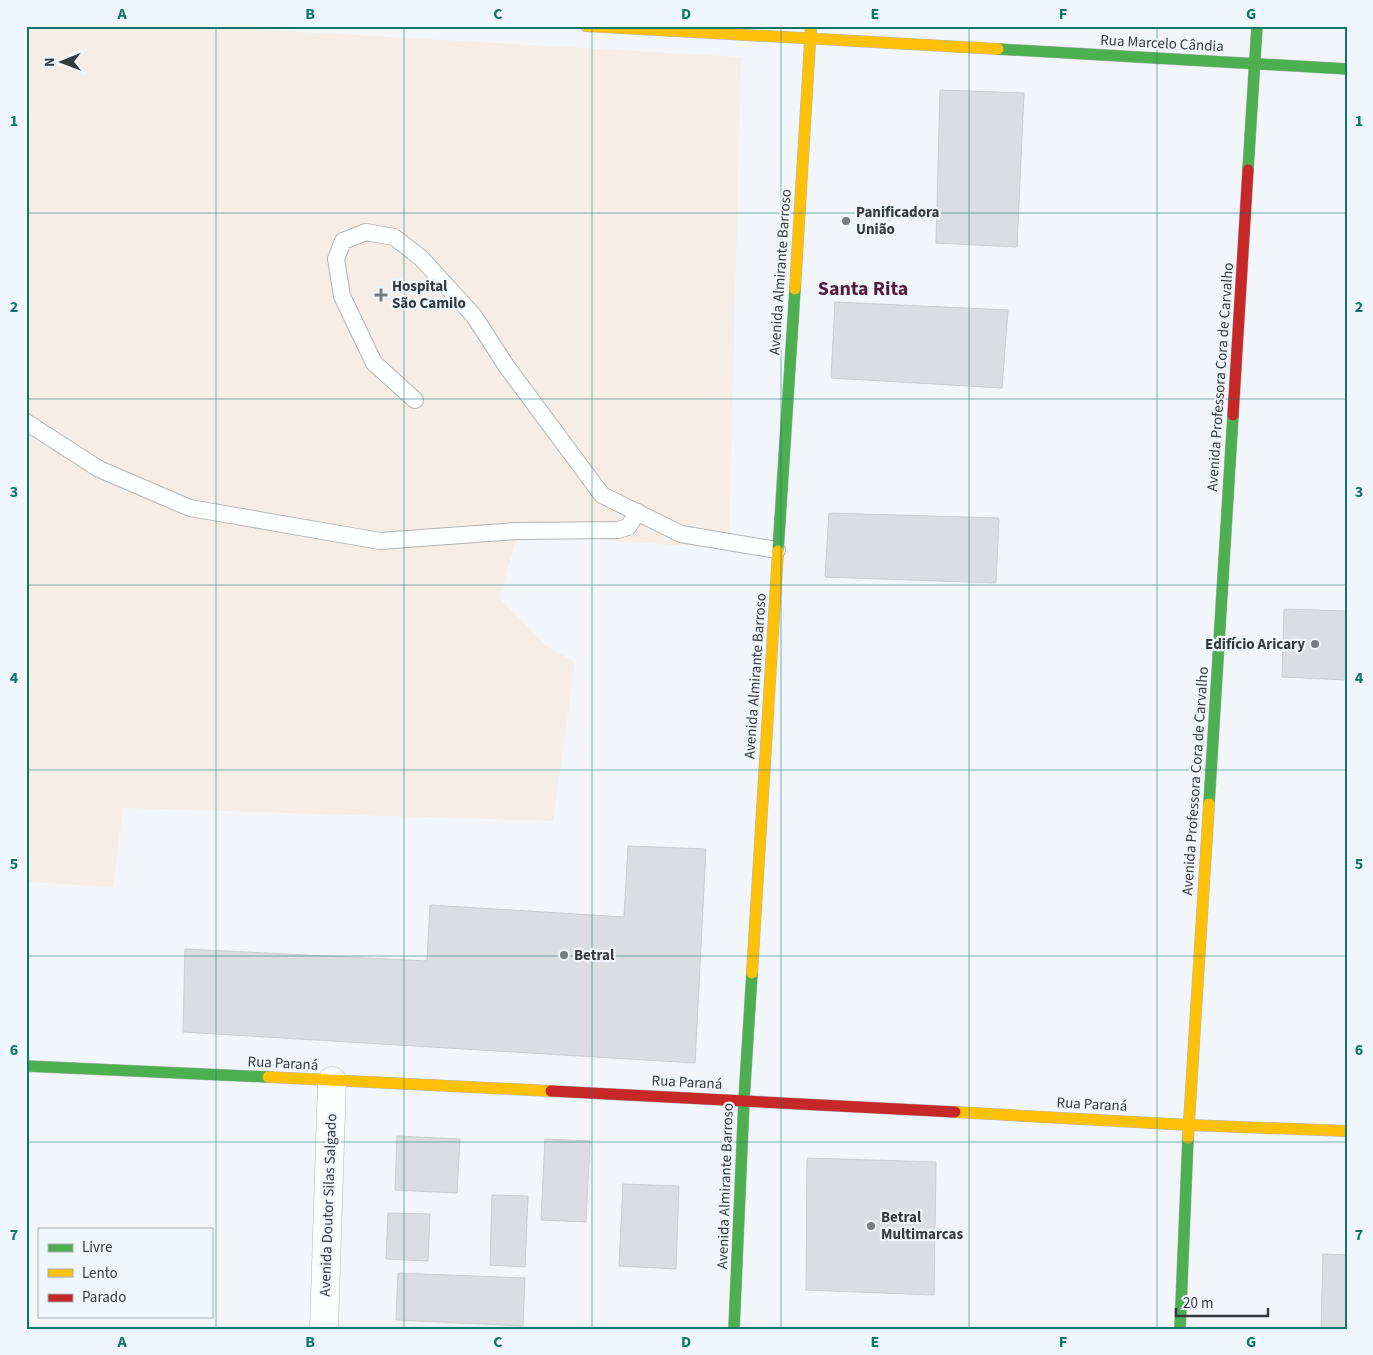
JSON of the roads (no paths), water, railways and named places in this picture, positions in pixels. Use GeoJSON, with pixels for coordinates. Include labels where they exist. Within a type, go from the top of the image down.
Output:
{"type":"FeatureCollection","features":[{"type":"Feature","properties":{"kind":"main road","name":"Rua Marcelo Cândia"},"geometry":{"type":"LineString","coordinates":[[586,26],[1347,69]]}},
{"type":"Feature","properties":{"kind":"main road","name":"Avenida Almirante Barroso"},"geometry":{"type":"LineString","coordinates":[[734,1329],[744,1100],[811,26]]}},
{"type":"Feature","properties":{"kind":"main road","name":"Avenida Professora Cora de Carvalho"},"geometry":{"type":"LineString","coordinates":[[1180,1329],[1189,1124],[1257,26]]}},
{"type":"Feature","properties":{"kind":"main road","name":"Rua Paraná"},"geometry":{"type":"LineString","coordinates":[[26,1066],[1347,1131]]}},
{"type":"Feature","properties":{"kind":"street","name":"Avenida Doutor Silas Salgado"},"geometry":{"type":"LineString","coordinates":[[324,1329],[332,1081]]}},
{"type":"Feature","properties":{"kind":"lane"},"geometry":{"type":"LineString","coordinates":[[415,400],[374,363],[342,296],[336,259],[344,242],[366,232],[394,238],[421,258],[474,316],[507,367],[602,495],[681,534],[777,550]]}},
{"type":"Feature","properties":{"kind":"lane"},"geometry":{"type":"LineString","coordinates":[[26,422],[99,469],[190,508],[380,541],[516,530],[618,530],[628,526],[638,512]]}},
{"type":"Feature","properties":{"kind":"place","name":"Panificadora União"},"geometry":{"type":"Point","coordinates":[846,221]}},
{"type":"Feature","properties":{"kind":"place","name":"Hospital São Camilo"},"geometry":{"type":"Point","coordinates":[381,295]}},
{"type":"Feature","properties":{"kind":"place","name":"Edifício Aricary"},"geometry":{"type":"Point","coordinates":[1315,644]}},
{"type":"Feature","properties":{"kind":"place","name":"Betral"},"geometry":{"type":"Point","coordinates":[564,955]}},
{"type":"Feature","properties":{"kind":"place","name":"Betral Multimarcas"},"geometry":{"type":"Point","coordinates":[871,1226]}},
{"type":"Feature","properties":{"kind":"district","name":"Santa Rita"},"geometry":{"type":"Point","coordinates":[863,288]}}]}
